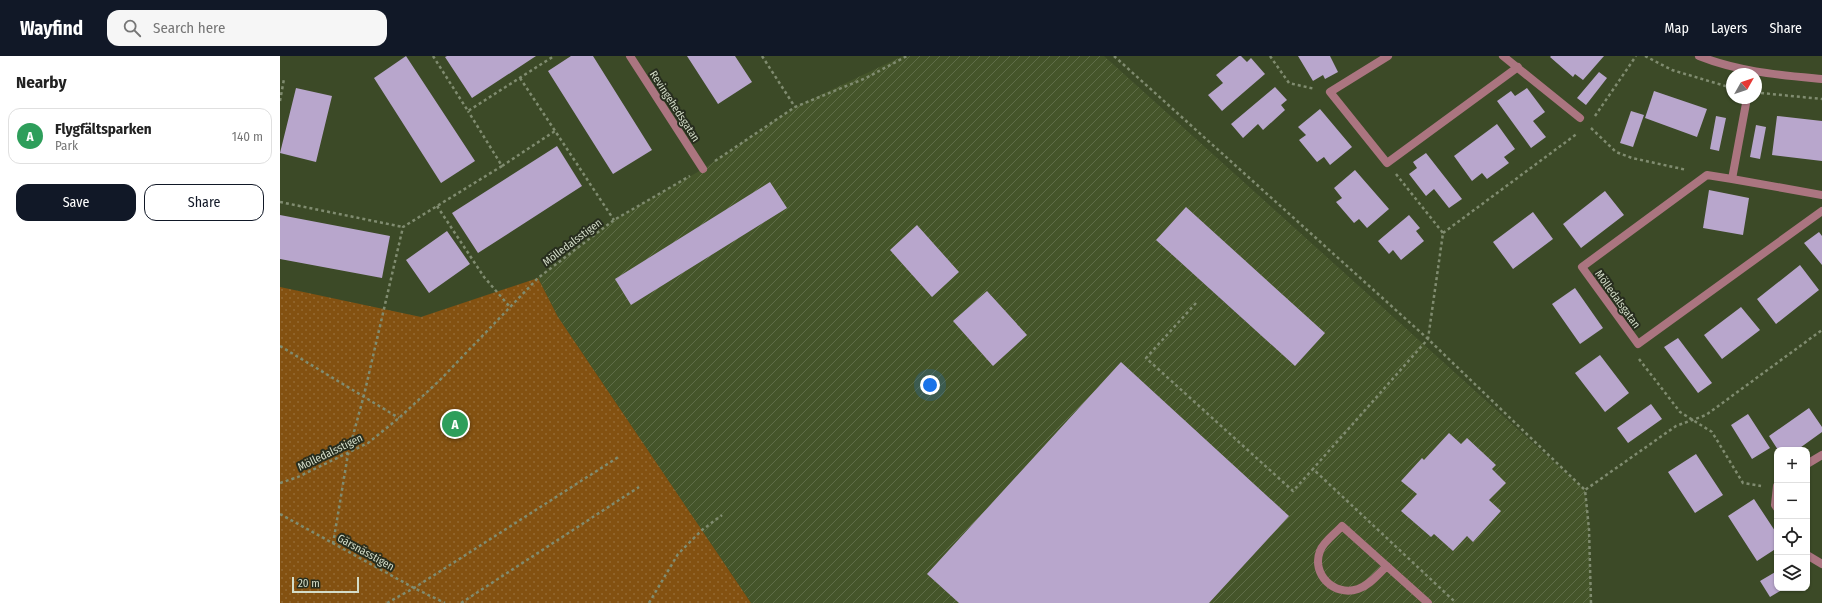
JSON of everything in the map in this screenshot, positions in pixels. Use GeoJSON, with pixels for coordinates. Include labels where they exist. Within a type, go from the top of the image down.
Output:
{"type":"FeatureCollection","features":[{"type":"Feature","properties":{"kind":"street","name":"Revingehedsgatan"},"geometry":{"type":"LineString","coordinates":[[630,56],[702,169]]}},
{"type":"Feature","properties":{"kind":"street"},"geometry":{"type":"LineString","coordinates":[[1388,56],[1330,92],[1387,163],[1518,67]]}},
{"type":"Feature","properties":{"kind":"street"},"geometry":{"type":"LineString","coordinates":[[1503,56],[1580,118]]}},
{"type":"Feature","properties":{"kind":"street"},"geometry":{"type":"LineString","coordinates":[[1699,56],[1734,68]]}},
{"type":"Feature","properties":{"kind":"street"},"geometry":{"type":"LineString","coordinates":[[1762,74],[1822,79]]}},
{"type":"Feature","properties":{"kind":"street"},"geometry":{"type":"LineString","coordinates":[[1732,179],[1746,104]]}},
{"type":"Feature","properties":{"kind":"street"},"geometry":{"type":"LineString","coordinates":[[1708,175],[1822,195]]}},
{"type":"Feature","properties":{"kind":"street","name":"Mölledalsgatan"},"geometry":{"type":"LineString","coordinates":[[1708,175],[1582,267],[1638,344],[1822,211]]}},
{"type":"Feature","properties":{"kind":"street"},"geometry":{"type":"LineString","coordinates":[[1810,462],[1822,455]]}},
{"type":"Feature","properties":{"kind":"street"},"geometry":{"type":"LineString","coordinates":[[1387,566],[1372,580],[1359,588],[1340,590],[1329,584],[1321,575],[1317,564],[1320,549],[1342,526],[1387,566],[1428,603]]}},
{"type":"Feature","properties":{"kind":"street"},"geometry":{"type":"LineString","coordinates":[[1810,557],[1822,564]]}},
{"type":"Feature","properties":{"kind":"path"},"geometry":{"type":"LineString","coordinates":[[433,56],[502,166]]}},
{"type":"Feature","properties":{"kind":"path"},"geometry":{"type":"LineString","coordinates":[[468,111],[554,56]]}},
{"type":"Feature","properties":{"kind":"path"},"geometry":{"type":"LineString","coordinates":[[762,56],[795,107]]}},
{"type":"Feature","properties":{"kind":"path","name":"Mölledalsstigen"},"geometry":{"type":"LineString","coordinates":[[280,483],[298,477],[368,443],[399,418],[440,380],[538,278],[614,220],[702,169],[795,107],[866,78],[907,56]]}},
{"type":"Feature","properties":{"kind":"path"},"geometry":{"type":"LineString","coordinates":[[1114,56],[1428,339],[1585,490],[1589,529],[1591,603]]}},
{"type":"Feature","properties":{"kind":"path"},"geometry":{"type":"LineString","coordinates":[[1270,56],[1289,83],[1330,92]]}},
{"type":"Feature","properties":{"kind":"path"},"geometry":{"type":"LineString","coordinates":[[1196,303],[1146,358],[1293,491],[1428,339],[1443,233],[1589,125],[1636,56]]}},
{"type":"Feature","properties":{"kind":"path"},"geometry":{"type":"LineString","coordinates":[[1645,56],[1672,70],[1726,86]]}},
{"type":"Feature","properties":{"kind":"path"},"geometry":{"type":"LineString","coordinates":[[520,78],[614,220]]}},
{"type":"Feature","properties":{"kind":"path"},"geometry":{"type":"LineString","coordinates":[[280,101],[284,79]]}},
{"type":"Feature","properties":{"kind":"path"},"geometry":{"type":"LineString","coordinates":[[1762,94],[1822,99]]}},
{"type":"Feature","properties":{"kind":"path"},"geometry":{"type":"LineString","coordinates":[[1580,118],[1589,125],[1610,147],[1624,155],[1708,175]]}},
{"type":"Feature","properties":{"kind":"path"},"geometry":{"type":"LineString","coordinates":[[280,202],[403,227],[502,166],[555,131]]}},
{"type":"Feature","properties":{"kind":"path"},"geometry":{"type":"LineString","coordinates":[[1387,163],[1443,233]]}},
{"type":"Feature","properties":{"kind":"path"},"geometry":{"type":"LineString","coordinates":[[438,206],[484,277],[510,307]]}},
{"type":"Feature","properties":{"kind":"path"},"geometry":{"type":"LineString","coordinates":[[333,544],[348,454],[364,395],[403,227]]}},
{"type":"Feature","properties":{"kind":"path"},"geometry":{"type":"LineString","coordinates":[[1585,490],[1676,426],[1706,415],[1822,330]]}},
{"type":"Feature","properties":{"kind":"path"},"geometry":{"type":"LineString","coordinates":[[1638,344],[1639,359],[1680,412],[1712,432],[1743,483],[1774,487]]}},
{"type":"Feature","properties":{"kind":"path"},"geometry":{"type":"LineString","coordinates":[[280,346],[364,395],[399,418]]}},
{"type":"Feature","properties":{"kind":"path"},"geometry":{"type":"LineString","coordinates":[[387,603],[414,588],[620,456]]}},
{"type":"Feature","properties":{"kind":"path"},"geometry":{"type":"LineString","coordinates":[[1313,469],[1454,601],[1453,603]]}},
{"type":"Feature","properties":{"kind":"path"},"geometry":{"type":"LineString","coordinates":[[461,603],[639,487]]}},
{"type":"Feature","properties":{"kind":"path","name":"Gärsnässtigen"},"geometry":{"type":"LineString","coordinates":[[280,514],[414,588],[445,603]]}},
{"type":"Feature","properties":{"kind":"path"},"geometry":{"type":"LineString","coordinates":[[649,603],[678,554],[702,530],[722,515]]}},
{"type":"Feature","properties":{"kind":"shaded area"},"geometry":{"type":"Polygon","coordinates":[[[903,56],[1104,56],[1585,490],[1589,529],[1591,603],[751,603],[558,317],[538,278],[614,220],[703,169],[795,107],[903,56]]]}},
{"type":"Feature","properties":{"kind":"shaded area"},"geometry":{"type":"Polygon","coordinates":[[[538,278],[558,317],[751,603],[280,603],[280,287],[421,317],[538,278]]]}},
{"type":"Feature","properties":{"kind":"building"},"geometry":{"type":"Polygon","coordinates":[[[406,56],[475,161],[441,183],[374,78],[406,56]]]}},
{"type":"Feature","properties":{"kind":"building"},"geometry":{"type":"Polygon","coordinates":[[[536,56],[472,98],[445,57],[536,56]]]}},
{"type":"Feature","properties":{"kind":"building"},"geometry":{"type":"Polygon","coordinates":[[[571,56],[593,56],[652,150],[613,174],[548,71],[571,56]]]}},
{"type":"Feature","properties":{"kind":"building"},"geometry":{"type":"Polygon","coordinates":[[[687,56],[735,56],[752,82],[718,104],[687,56]]]}},
{"type":"Feature","properties":{"kind":"building"},"geometry":{"type":"Polygon","coordinates":[[[1239,56],[1247,62],[1251,58],[1265,74],[1222,111],[1208,95],[1223,83],[1216,75],[1239,56]]]}},
{"type":"Feature","properties":{"kind":"building"},"geometry":{"type":"Polygon","coordinates":[[[1298,56],[1330,56],[1338,72],[1325,79],[1323,75],[1313,81],[1298,56]]]}},
{"type":"Feature","properties":{"kind":"building"},"geometry":{"type":"Polygon","coordinates":[[[1604,56],[1583,80],[1575,74],[1573,77],[1550,57],[1604,56]]]}},
{"type":"Feature","properties":{"kind":"building"},"geometry":{"type":"Polygon","coordinates":[[[1599,72],[1607,78],[1586,105],[1577,98],[1599,72]]]}},
{"type":"Feature","properties":{"kind":"building"},"geometry":{"type":"Polygon","coordinates":[[[1275,87],[1287,100],[1281,105],[1285,110],[1263,130],[1258,124],[1243,138],[1231,124],[1275,87]]]}},
{"type":"Feature","properties":{"kind":"building"},"geometry":{"type":"Polygon","coordinates":[[[296,88],[332,96],[316,162],[280,153],[296,88]]]}},
{"type":"Feature","properties":{"kind":"building"},"geometry":{"type":"Polygon","coordinates":[[[1527,88],[1545,112],[1533,121],[1546,137],[1531,148],[1497,101],[1511,91],[1515,96],[1527,88]]]}},
{"type":"Feature","properties":{"kind":"building"},"geometry":{"type":"Polygon","coordinates":[[[1654,91],[1707,109],[1697,137],[1645,118],[1654,91]]]}},
{"type":"Feature","properties":{"kind":"building"},"geometry":{"type":"Polygon","coordinates":[[[1320,109],[1352,147],[1330,165],[1324,157],[1317,162],[1299,140],[1306,135],[1298,127],[1320,109]]]}},
{"type":"Feature","properties":{"kind":"building"},"geometry":{"type":"Polygon","coordinates":[[[1631,111],[1644,115],[1633,147],[1620,143],[1631,111]]]}},
{"type":"Feature","properties":{"kind":"building"},"geometry":{"type":"Polygon","coordinates":[[[1716,116],[1726,118],[1719,151],[1710,149],[1716,116]]]}},
{"type":"Feature","properties":{"kind":"building"},"geometry":{"type":"Polygon","coordinates":[[[1777,116],[1822,121],[1822,161],[1772,155],[1777,116]]]}},
{"type":"Feature","properties":{"kind":"building"},"geometry":{"type":"Polygon","coordinates":[[[1497,124],[1515,149],[1504,157],[1509,163],[1487,179],[1482,173],[1472,181],[1454,156],[1497,124]]]}},
{"type":"Feature","properties":{"kind":"building"},"geometry":{"type":"Polygon","coordinates":[[[1756,125],[1766,127],[1760,159],[1750,157],[1756,125]]]}},
{"type":"Feature","properties":{"kind":"building"},"geometry":{"type":"Polygon","coordinates":[[[557,146],[582,186],[478,253],[452,213],[557,146]]]}},
{"type":"Feature","properties":{"kind":"building"},"geometry":{"type":"Polygon","coordinates":[[[1426,153],[1462,199],[1449,208],[1434,189],[1426,196],[1409,174],[1417,168],[1413,162],[1426,153]]]}},
{"type":"Feature","properties":{"kind":"building"},"geometry":{"type":"Polygon","coordinates":[[[1355,170],[1389,209],[1367,228],[1359,219],[1354,223],[1336,202],[1342,198],[1334,188],[1355,170]]]}},
{"type":"Feature","properties":{"kind":"building"},"geometry":{"type":"Polygon","coordinates":[[[770,182],[787,208],[631,305],[615,279],[770,182]]]}},
{"type":"Feature","properties":{"kind":"building"},"geometry":{"type":"Polygon","coordinates":[[[1709,190],[1749,198],[1743,235],[1703,228],[1709,190]]]}},
{"type":"Feature","properties":{"kind":"building"},"geometry":{"type":"Polygon","coordinates":[[[1605,191],[1624,215],[1581,248],[1563,224],[1605,191]]]}},
{"type":"Feature","properties":{"kind":"building"},"geometry":{"type":"Polygon","coordinates":[[[1186,207],[1325,333],[1295,366],[1156,240],[1186,207]]]}},
{"type":"Feature","properties":{"kind":"building"},"geometry":{"type":"Polygon","coordinates":[[[1533,212],[1553,239],[1513,269],[1493,242],[1533,212]]]}},
{"type":"Feature","properties":{"kind":"building"},"geometry":{"type":"Polygon","coordinates":[[[280,215],[390,236],[382,278],[280,259],[280,215]]]}},
{"type":"Feature","properties":{"kind":"building"},"geometry":{"type":"Polygon","coordinates":[[[1409,215],[1420,228],[1416,231],[1424,241],[1401,260],[1393,250],[1389,254],[1378,241],[1409,215]]]}},
{"type":"Feature","properties":{"kind":"building"},"geometry":{"type":"Polygon","coordinates":[[[917,225],[959,272],[932,297],[890,250],[917,225]]]}},
{"type":"Feature","properties":{"kind":"building"},"geometry":{"type":"Polygon","coordinates":[[[447,231],[470,264],[429,293],[406,260],[447,231]]]}},
{"type":"Feature","properties":{"kind":"building"},"geometry":{"type":"Polygon","coordinates":[[[1819,232],[1822,236],[1822,265],[1804,243],[1819,232]]]}},
{"type":"Feature","properties":{"kind":"building"},"geometry":{"type":"Polygon","coordinates":[[[1800,265],[1819,290],[1776,324],[1757,299],[1800,265]]]}},
{"type":"Feature","properties":{"kind":"building"},"geometry":{"type":"Polygon","coordinates":[[[1575,288],[1603,328],[1580,344],[1552,304],[1575,288]]]}},
{"type":"Feature","properties":{"kind":"building"},"geometry":{"type":"Polygon","coordinates":[[[987,291],[1027,335],[993,366],[953,321],[987,291]]]}},
{"type":"Feature","properties":{"kind":"building"},"geometry":{"type":"Polygon","coordinates":[[[1741,307],[1760,330],[1722,359],[1704,335],[1741,307]]]}},
{"type":"Feature","properties":{"kind":"building"},"geometry":{"type":"Polygon","coordinates":[[[1678,338],[1712,383],[1698,393],[1664,347],[1678,338]]]}},
{"type":"Feature","properties":{"kind":"building"},"geometry":{"type":"Polygon","coordinates":[[[1600,355],[1629,393],[1605,412],[1575,373],[1600,355]]]}},
{"type":"Feature","properties":{"kind":"building"},"geometry":{"type":"Polygon","coordinates":[[[1121,362],[1289,516],[1209,603],[959,603],[927,574],[1121,362]]]}},
{"type":"Feature","properties":{"kind":"building"},"geometry":{"type":"Polygon","coordinates":[[[1651,404],[1662,419],[1628,443],[1617,428],[1651,404]]]}},
{"type":"Feature","properties":{"kind":"building"},"geometry":{"type":"Polygon","coordinates":[[[1809,408],[1822,427],[1822,432],[1801,447],[1776,447],[1769,436],[1809,408]]]}},
{"type":"Feature","properties":{"kind":"building"},"geometry":{"type":"Polygon","coordinates":[[[1748,414],[1770,448],[1752,459],[1731,425],[1748,414]]]}},
{"type":"Feature","properties":{"kind":"building"},"geometry":{"type":"Polygon","coordinates":[[[1449,433],[1461,444],[1467,438],[1496,465],[1492,469],[1506,483],[1489,500],[1501,511],[1473,542],[1467,536],[1453,551],[1434,534],[1431,537],[1401,511],[1417,494],[1401,481],[1422,458],[1424,460],[1449,433]]]}},
{"type":"Feature","properties":{"kind":"building"},"geometry":{"type":"Polygon","coordinates":[[[1696,454],[1723,495],[1695,513],[1668,472],[1696,454]]]}},
{"type":"Feature","properties":{"kind":"building"},"geometry":{"type":"Polygon","coordinates":[[[1754,499],[1774,529],[1774,550],[1757,561],[1728,516],[1754,499]]]}},
{"type":"Feature","properties":{"kind":"building"},"geometry":{"type":"Polygon","coordinates":[[[1774,573],[1774,591],[1780,591],[1770,597],[1760,581],[1774,573]]]}},
{"type":"Feature","properties":{"kind":"place","name":"Flygfältsparken"},"geometry":{"type":"Point","coordinates":[455,424]}}]}
